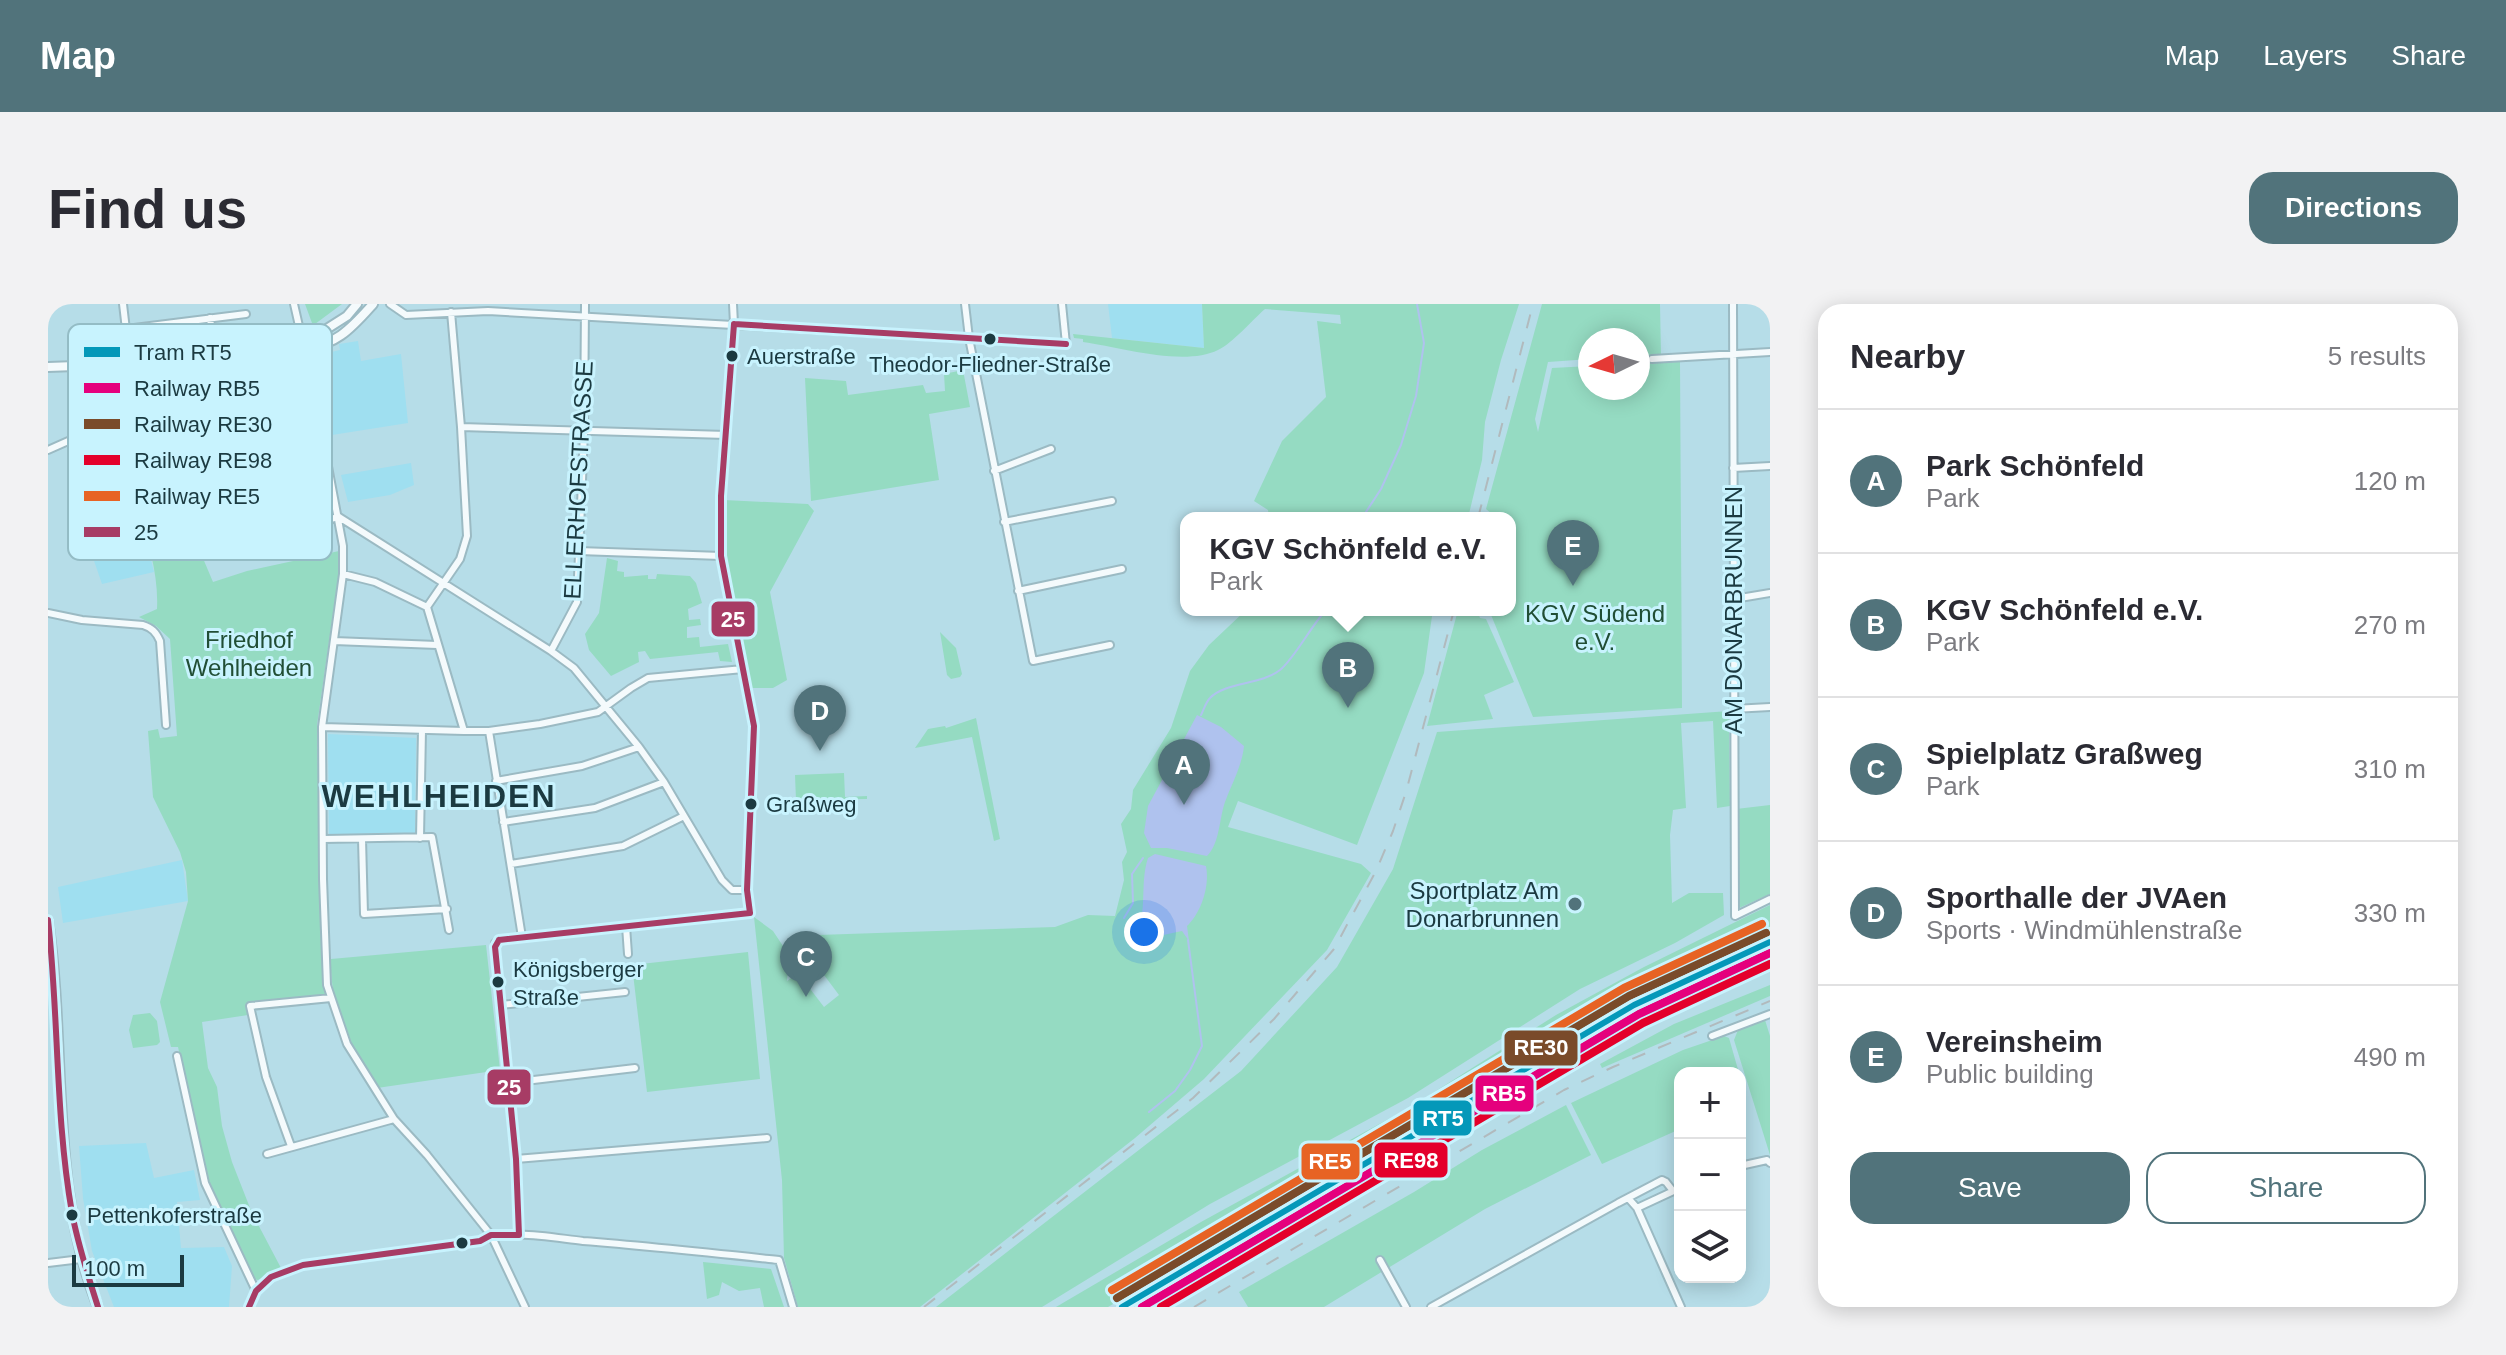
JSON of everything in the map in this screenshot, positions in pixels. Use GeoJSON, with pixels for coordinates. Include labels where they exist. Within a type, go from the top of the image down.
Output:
{"type":"FeatureCollection","features":[{"type":"Feature","properties":{"kind":"main road"},"geometry":{"type":"LineString","coordinates":[[332,326],[347,316],[357,304]]}},
{"type":"Feature","properties":{"kind":"main road"},"geometry":{"type":"LineString","coordinates":[[332,339],[348,330],[373,304]]}},
{"type":"Feature","properties":{"kind":"main road"},"geometry":{"type":"LineString","coordinates":[[48,367],[68,366]]}},
{"type":"Feature","properties":{"kind":"main road"},"geometry":{"type":"LineString","coordinates":[[48,920],[68,1187],[81,1259],[98,1307]]}},
{"type":"Feature","properties":{"kind":"street"},"geometry":{"type":"LineString","coordinates":[[123,304],[125,324]]}},
{"type":"Feature","properties":{"kind":"street"},"geometry":{"type":"LineString","coordinates":[[294,304],[298,324]]}},
{"type":"Feature","properties":{"kind":"street"},"geometry":{"type":"LineString","coordinates":[[390,304],[406,315],[488,311],[584,315],[1066,344],[1062,304]]}},
{"type":"Feature","properties":{"kind":"street","name":"ELLERHOFSTRASSE"},"geometry":{"type":"LineString","coordinates":[[551,651],[577,602],[584,432],[585,304]]}},
{"type":"Feature","properties":{"kind":"street"},"geometry":{"type":"LineString","coordinates":[[519,1235],[516,1159],[495,943],[522,937],[750,913],[747,890],[754,726],[721,556],[721,496],[733,304]]}},
{"type":"Feature","properties":{"kind":"street"},"geometry":{"type":"LineString","coordinates":[[965,304],[994,471],[1033,661],[1110,645]]}},
{"type":"Feature","properties":{"kind":"street","name":"AM DONARBRUNNEN"},"geometry":{"type":"LineString","coordinates":[[1733,304],[1735,916],[1770,899]]}},
{"type":"Feature","properties":{"kind":"street"},"geometry":{"type":"LineString","coordinates":[[451,312],[467,536],[460,559],[427,607],[464,731]]}},
{"type":"Feature","properties":{"kind":"street"},"geometry":{"type":"LineString","coordinates":[[164,324],[246,314]]}},
{"type":"Feature","properties":{"kind":"street"},"geometry":{"type":"LineString","coordinates":[[210,318],[211,324]]}},
{"type":"Feature","properties":{"kind":"street"},"geometry":{"type":"LineString","coordinates":[[1652,359],[1770,352]]}},
{"type":"Feature","properties":{"kind":"street"},"geometry":{"type":"LineString","coordinates":[[461,427],[726,435]]}},
{"type":"Feature","properties":{"kind":"street"},"geometry":{"type":"LineString","coordinates":[[48,450],[68,441]]}},
{"type":"Feature","properties":{"kind":"street"},"geometry":{"type":"LineString","coordinates":[[994,471],[1051,449]]}},
{"type":"Feature","properties":{"kind":"street"},"geometry":{"type":"LineString","coordinates":[[1733,468],[1770,466]]}},
{"type":"Feature","properties":{"kind":"street"},"geometry":{"type":"LineString","coordinates":[[332,483],[343,546],[343,574],[322,727],[327,985],[347,1044],[394,1119],[491,1235],[525,1307]]}},
{"type":"Feature","properties":{"kind":"street"},"geometry":{"type":"LineString","coordinates":[[1004,522],[1112,501]]}},
{"type":"Feature","properties":{"kind":"street"},"geometry":{"type":"LineString","coordinates":[[332,519],[339,517],[574,668],[664,782],[722,880],[732,890],[747,890]]}},
{"type":"Feature","properties":{"kind":"street"},"geometry":{"type":"LineString","coordinates":[[579,551],[721,556]]}},
{"type":"Feature","properties":{"kind":"street"},"geometry":{"type":"LineString","coordinates":[[1018,591],[1122,569]]}},
{"type":"Feature","properties":{"kind":"street"},"geometry":{"type":"LineString","coordinates":[[343,574],[375,582],[427,607]]}},
{"type":"Feature","properties":{"kind":"street"},"geometry":{"type":"LineString","coordinates":[[1734,599],[1770,593]]}},
{"type":"Feature","properties":{"kind":"street"},"geometry":{"type":"LineString","coordinates":[[48,613],[82,620],[143,625],[157,633],[166,725]]}},
{"type":"Feature","properties":{"kind":"street"},"geometry":{"type":"LineString","coordinates":[[334,641],[437,645]]}},
{"type":"Feature","properties":{"kind":"street"},"geometry":{"type":"LineString","coordinates":[[322,727],[489,731],[598,712],[648,678],[743,669]]}},
{"type":"Feature","properties":{"kind":"street"},"geometry":{"type":"LineString","coordinates":[[1733,709],[1770,707]]}},
{"type":"Feature","properties":{"kind":"street"},"geometry":{"type":"LineString","coordinates":[[420,838],[422,730]]}},
{"type":"Feature","properties":{"kind":"street"},"geometry":{"type":"LineString","coordinates":[[489,731],[522,937]]}},
{"type":"Feature","properties":{"kind":"street"},"geometry":{"type":"LineString","coordinates":[[496,781],[582,766],[639,747]]}},
{"type":"Feature","properties":{"kind":"street"},"geometry":{"type":"LineString","coordinates":[[503,822],[595,808],[664,782]]}},
{"type":"Feature","properties":{"kind":"street"},"geometry":{"type":"LineString","coordinates":[[511,864],[623,846],[684,816]]}},
{"type":"Feature","properties":{"kind":"street"},"geometry":{"type":"LineString","coordinates":[[324,839],[432,837],[449,930]]}},
{"type":"Feature","properties":{"kind":"street"},"geometry":{"type":"LineString","coordinates":[[362,839],[364,914],[447,909]]}},
{"type":"Feature","properties":{"kind":"street"},"geometry":{"type":"LineString","coordinates":[[626,926],[628,954]]}},
{"type":"Feature","properties":{"kind":"street"},"geometry":{"type":"LineString","coordinates":[[501,1005],[625,992]]}},
{"type":"Feature","properties":{"kind":"street"},"geometry":{"type":"LineString","coordinates":[[291,1146],[266,1077],[250,1006],[331,998]]}},
{"type":"Feature","properties":{"kind":"street"},"geometry":{"type":"LineString","coordinates":[[1712,1036],[1770,1014]]}},
{"type":"Feature","properties":{"kind":"street"},"geometry":{"type":"LineString","coordinates":[[177,1056],[205,1183],[256,1291]]}},
{"type":"Feature","properties":{"kind":"street"},"geometry":{"type":"LineString","coordinates":[[508,1083],[635,1068]]}},
{"type":"Feature","properties":{"kind":"street"},"geometry":{"type":"LineString","coordinates":[[267,1154],[394,1119]]}},
{"type":"Feature","properties":{"kind":"street"},"geometry":{"type":"LineString","coordinates":[[516,1159],[767,1138]]}},
{"type":"Feature","properties":{"kind":"street"},"geometry":{"type":"LineString","coordinates":[[1746,1165],[1768,1161]]}},
{"type":"Feature","properties":{"kind":"street"},"geometry":{"type":"LineString","coordinates":[[1431,1307],[1629,1199],[1635,1192],[1662,1180],[1674,1188]]}},
{"type":"Feature","properties":{"kind":"street"},"geometry":{"type":"LineString","coordinates":[[1637,1208],[1674,1190]]}},
{"type":"Feature","properties":{"kind":"street"},"geometry":{"type":"LineString","coordinates":[[1629,1199],[1637,1208],[1681,1307]]}},
{"type":"Feature","properties":{"kind":"street"},"geometry":{"type":"LineString","coordinates":[[249,1307],[256,1291],[271,1277],[303,1265],[480,1241],[491,1235],[658,1246],[779,1260],[793,1307]]}},
{"type":"Feature","properties":{"kind":"street"},"geometry":{"type":"LineString","coordinates":[[48,1263],[81,1259]]}},
{"type":"Feature","properties":{"kind":"street"},"geometry":{"type":"LineString","coordinates":[[1380,1260],[1406,1307]]}},
{"type":"Feature","properties":{"kind":"shaded area"},"geometry":{"type":"Polygon","coordinates":[[[1108,304],[1202,304],[1204,348],[1112,338],[1108,304]]]}},
{"type":"Feature","properties":{"kind":"shaded area"},"geometry":{"type":"Polygon","coordinates":[[[358,341],[361,361],[401,354],[408,423],[332,435],[332,352],[340,350],[339,344],[358,341]]]}},
{"type":"Feature","properties":{"kind":"shaded area"},"geometry":{"type":"Polygon","coordinates":[[[411,463],[414,485],[390,495],[348,502],[341,475],[411,463]]]}},
{"type":"Feature","properties":{"kind":"shaded area"},"geometry":{"type":"Polygon","coordinates":[[[94,560],[151,560],[154,572],[102,584],[94,560]]]}},
{"type":"Feature","properties":{"kind":"shaded area"},"geometry":{"type":"Polygon","coordinates":[[[1197,715],[1221,727],[1244,746],[1225,802],[1217,838],[1207,856],[1151,848],[1144,833],[1148,806],[1197,715]]]}},
{"type":"Feature","properties":{"kind":"shaded area"},"geometry":{"type":"Polygon","coordinates":[[[328,734],[416,738],[415,834],[329,836],[328,734]]]}},
{"type":"Feature","properties":{"kind":"shaded area"},"geometry":{"type":"Polygon","coordinates":[[[1155,854],[1206,866],[1207,882],[1203,899],[1187,926],[1189,941],[1182,931],[1155,936],[1138,931],[1144,876],[1148,858],[1155,854]]]}},
{"type":"Feature","properties":{"kind":"shaded area"},"geometry":{"type":"Polygon","coordinates":[[[182,860],[188,901],[63,923],[58,887],[182,860]]]}},
{"type":"Feature","properties":{"kind":"shaded area"},"geometry":{"type":"Polygon","coordinates":[[[146,1143],[154,1178],[194,1170],[200,1200],[177,1202],[181,1248],[224,1247],[232,1266],[229,1307],[114,1307],[92,1251],[83,1198],[79,1146],[146,1143]]]}},
{"type":"Feature","properties":{"kind":"green space"},"geometry":{"type":"Polygon","coordinates":[[[305,304],[342,304],[315,324],[305,304]]]}},
{"type":"Feature","properties":{"kind":"green space"},"geometry":{"type":"Polygon","coordinates":[[[1202,304],[1519,304],[1485,422],[1482,460],[1469,512],[1268,512],[1254,501],[1282,441],[1326,397],[1317,321],[1341,324],[1340,315],[1265,309],[1224,347],[1188,357],[1083,342],[1083,339],[1074,338],[1073,334],[1204,348],[1202,304]]]}},
{"type":"Feature","properties":{"kind":"green space","name":"KGV Südend e.V."},"geometry":{"type":"Polygon","coordinates":[[[1542,304],[1660,304],[1661,356],[1650,356],[1650,328],[1578,328],[1578,360],[1548,362],[1535,419],[1538,432],[1552,368],[1578,367],[1578,400],[1650,400],[1650,362],[1680,360],[1682,708],[1533,717],[1491,616],[1516,616],[1516,512],[1490,512],[1486,509],[1542,304]]]}},
{"type":"Feature","properties":{"kind":"green space"},"geometry":{"type":"Polygon","coordinates":[[[963,370],[970,407],[929,414],[939,480],[811,501],[805,378],[846,381],[848,395],[923,385],[926,393],[945,391],[944,374],[963,370]]]}},
{"type":"Feature","properties":{"kind":"green space"},"geometry":{"type":"Polygon","coordinates":[[[724,500],[808,504],[814,511],[770,592],[787,680],[773,688],[750,688],[724,556],[724,500]]]}},
{"type":"Feature","properties":{"kind":"green space","name":"Friedhof Wehlheiden"},"geometry":{"type":"Polygon","coordinates":[[[339,551],[339,572],[317,725],[322,957],[326,995],[248,1004],[248,1015],[202,1022],[208,1068],[217,1087],[222,1126],[232,1162],[252,1213],[281,1268],[258,1280],[253,1279],[206,1174],[178,1047],[171,1047],[160,1002],[188,901],[186,872],[180,852],[153,797],[148,731],[158,729],[160,738],[177,736],[170,639],[156,626],[139,617],[157,609],[152,560],[204,560],[213,582],[298,560],[332,560],[332,553],[339,551]]]}},
{"type":"Feature","properties":{"kind":"green space"},"geometry":{"type":"Polygon","coordinates":[[[607,558],[618,561],[617,571],[624,572],[624,577],[648,575],[648,579],[656,579],[657,574],[690,576],[696,583],[702,603],[688,609],[689,620],[700,619],[701,625],[687,627],[687,638],[699,637],[700,647],[728,644],[732,662],[720,661],[718,652],[650,659],[645,651],[638,652],[639,662],[611,676],[589,650],[585,634],[599,613],[607,558]]]}},
{"type":"Feature","properties":{"kind":"green space"},"geometry":{"type":"Polygon","coordinates":[[[1240,616],[1432,616],[1424,673],[1357,845],[1238,801],[1228,827],[1361,864],[1371,873],[1327,950],[1204,1079],[1135,1138],[920,1307],[798,1307],[784,1258],[782,1180],[754,917],[773,931],[789,955],[787,981],[798,973],[824,1007],[839,995],[809,955],[820,939],[818,935],[1055,927],[1088,915],[1115,916],[1124,880],[1122,862],[1127,852],[1121,824],[1131,809],[1133,790],[1171,728],[1190,671],[1209,645],[1240,616]]]}},
{"type":"Feature","properties":{"kind":"green space"},"geometry":{"type":"Polygon","coordinates":[[[1456,616],[1486,619],[1514,682],[1484,695],[1493,719],[1427,726],[1456,616]]]}},
{"type":"Feature","properties":{"kind":"green space"},"geometry":{"type":"Polygon","coordinates":[[[940,632],[956,648],[960,677],[951,679],[947,675],[940,632]]]}},
{"type":"Feature","properties":{"kind":"green space"},"geometry":{"type":"Polygon","coordinates":[[[1729,711],[1730,806],[1717,808],[1713,721],[1681,723],[1686,808],[1673,810],[1670,835],[1672,903],[1689,893],[1723,893],[1724,915],[1675,943],[1580,989],[1408,1098],[1210,1204],[1042,1307],[936,1307],[1241,1071],[1337,967],[1393,869],[1437,732],[1729,711]]]}},
{"type":"Feature","properties":{"kind":"green space"},"geometry":{"type":"Polygon","coordinates":[[[976,718],[1000,839],[994,841],[972,737],[915,748],[928,729],[946,728],[976,718]]]}},
{"type":"Feature","properties":{"kind":"green space"},"geometry":{"type":"Polygon","coordinates":[[[844,773],[845,797],[867,796],[867,799],[796,800],[795,775],[844,773]]]}},
{"type":"Feature","properties":{"kind":"green space"},"geometry":{"type":"Polygon","coordinates":[[[1770,805],[1770,894],[1737,909],[1736,809],[1770,805]]]}},
{"type":"Feature","properties":{"kind":"green space"},"geometry":{"type":"Polygon","coordinates":[[[1770,905],[1770,937],[1660,984],[1108,1307],[1056,1307],[1201,1222],[1412,1106],[1556,1015],[1644,967],[1770,905]]]}},
{"type":"Feature","properties":{"kind":"green space"},"geometry":{"type":"Polygon","coordinates":[[[486,945],[500,1070],[377,1088],[351,1042],[338,1010],[331,977],[331,959],[486,945]]]}},
{"type":"Feature","properties":{"kind":"green space"},"geometry":{"type":"Polygon","coordinates":[[[748,952],[760,1079],[647,1092],[632,965],[748,952]]]}},
{"type":"Feature","properties":{"kind":"green space"},"geometry":{"type":"Polygon","coordinates":[[[1770,985],[1770,996],[1602,1068],[1600,1064],[1674,1024],[1770,985]]]}},
{"type":"Feature","properties":{"kind":"green space"},"geometry":{"type":"Polygon","coordinates":[[[150,1013],[157,1021],[160,1042],[133,1048],[129,1030],[133,1015],[150,1013]]]}},
{"type":"Feature","properties":{"kind":"green space"},"geometry":{"type":"Polygon","coordinates":[[[1765,1020],[1770,1036],[1770,1155],[1746,1078],[1746,1067],[1742,1067],[1734,1040],[1738,1030],[1765,1020]]]}},
{"type":"Feature","properties":{"kind":"green space"},"geometry":{"type":"Polygon","coordinates":[[[1724,1036],[1729,1038],[1737,1067],[1674,1067],[1674,1132],[1602,1164],[1571,1103],[1683,1050],[1724,1036]]]}},
{"type":"Feature","properties":{"kind":"green space"},"geometry":{"type":"Polygon","coordinates":[[[1566,1105],[1591,1155],[1485,1209],[1324,1307],[1248,1307],[1239,1292],[1482,1150],[1566,1105]]]}},
{"type":"Feature","properties":{"kind":"green space"},"geometry":{"type":"Polygon","coordinates":[[[703,1262],[771,1269],[784,1307],[764,1307],[760,1288],[739,1291],[722,1282],[719,1295],[707,1299],[703,1262]]]}},
{"type":"Feature","properties":{"kind":"waterway"},"geometry":{"type":"LineString","coordinates":[[1366,512],[1381,489],[1401,445],[1416,396],[1424,343],[1417,304]]}},
{"type":"Feature","properties":{"kind":"waterway"},"geometry":{"type":"LineString","coordinates":[[1201,715],[1217,693],[1280,670],[1321,616]]}},
{"type":"Feature","properties":{"kind":"waterway"},"geometry":{"type":"LineString","coordinates":[[1124,918],[1133,903],[1132,874],[1143,858]]}},
{"type":"Feature","properties":{"kind":"waterway"},"geometry":{"type":"LineString","coordinates":[[1149,1112],[1175,1091],[1202,1046],[1188,940]]}},
{"type":"Feature","properties":{"kind":"railway"},"geometry":{"type":"LineString","coordinates":[[1480,512],[1533,304]]}},
{"type":"Feature","properties":{"kind":"railway"},"geometry":{"type":"LineString","coordinates":[[924,1307],[1193,1098],[1274,1019],[1334,949],[1376,871],[1393,831],[1452,616]]}},
{"type":"Feature","properties":{"kind":"railway"},"geometry":{"type":"LineString","coordinates":[[1153,1307],[1581,1050],[1707,978],[1764,953]]}},
{"type":"Feature","properties":{"kind":"railway"},"geometry":{"type":"LineString","coordinates":[[1194,1307],[1564,1090],[1770,1001]]}},
{"type":"Feature","properties":{"kind":"tram line","name":"RT5"},"geometry":{"type":"LineString","coordinates":[[1122,1307],[1634,1005],[1770,942]]}},
{"type":"Feature","properties":{"kind":"rail line","name":"RE5"},"geometry":{"type":"LineString","coordinates":[[1112,1290],[1624,988],[1762,924]]}},
{"type":"Feature","properties":{"kind":"rail line","name":"RE30"},"geometry":{"type":"LineString","coordinates":[[1117,1298],[1629,996],[1766,933]]}},
{"type":"Feature","properties":{"kind":"rail line","name":"RB5"},"geometry":{"type":"LineString","coordinates":[[1142,1307],[1639,1014],[1770,953]]}},
{"type":"Feature","properties":{"kind":"rail line","name":"RE98"},"geometry":{"type":"LineString","coordinates":[[1161,1307],[1643,1023],[1770,964]]}},
{"type":"Feature","properties":{"kind":"transit line","name":"25"},"geometry":{"type":"LineString","coordinates":[[734,324],[721,496],[721,556],[754,726],[747,890],[750,913]]}},
{"type":"Feature","properties":{"kind":"transit line","name":"25"},"geometry":{"type":"LineString","coordinates":[[734,324],[1066,344]]}},
{"type":"Feature","properties":{"kind":"transit line","name":"25"},"geometry":{"type":"LineString","coordinates":[[499,940],[750,913]]}},
{"type":"Feature","properties":{"kind":"transit line","name":"25"},"geometry":{"type":"LineString","coordinates":[[48,920],[67,1177],[77,1237],[98,1307]]}},
{"type":"Feature","properties":{"kind":"transit line","name":"25"},"geometry":{"type":"LineString","coordinates":[[499,940],[495,947],[516,1159],[519,1235]]}},
{"type":"Feature","properties":{"kind":"transit line","name":"25"},"geometry":{"type":"LineString","coordinates":[[249,1307],[256,1291],[271,1277],[303,1265],[480,1241],[491,1235],[519,1235]]}},
{"type":"Feature","properties":{"kind":"place","name":"Theodor-Fliedner-Straße"},"geometry":{"type":"Point","coordinates":[990,339]}},
{"type":"Feature","properties":{"kind":"place","name":"Auerstraße"},"geometry":{"type":"Point","coordinates":[732,356]}},
{"type":"Feature","properties":{"kind":"place","name":"Vereinsheim"},"geometry":{"type":"Point","coordinates":[1573,586]}},
{"type":"Feature","properties":{"kind":"place","name":"KGV Schönfeld e.V."},"geometry":{"type":"Point","coordinates":[1348,708]}},
{"type":"Feature","properties":{"kind":"place","name":"Sporthalle der JVAen"},"geometry":{"type":"Point","coordinates":[820,751]}},
{"type":"Feature","properties":{"kind":"place","name":"Graßweg"},"geometry":{"type":"Point","coordinates":[751,804]}},
{"type":"Feature","properties":{"kind":"place","name":"Park Schönfeld"},"geometry":{"type":"Point","coordinates":[1184,805]}},
{"type":"Feature","properties":{"kind":"place","name":"Sportplatz Am Donarbrunnen"},"geometry":{"type":"Point","coordinates":[1575,904]}},
{"type":"Feature","properties":{"kind":"place","name":"Königsberger Straße"},"geometry":{"type":"Point","coordinates":[498,982]}},
{"type":"Feature","properties":{"kind":"place","name":"Spielplatz Graßweg"},"geometry":{"type":"Point","coordinates":[806,997]}},
{"type":"Feature","properties":{"kind":"place","name":"Pettenkoferstraße"},"geometry":{"type":"Point","coordinates":[72,1215]}},
{"type":"Feature","properties":{"kind":"district","name":"WEHLHEIDEN"},"geometry":{"type":"Point","coordinates":[439,796]}}]}
